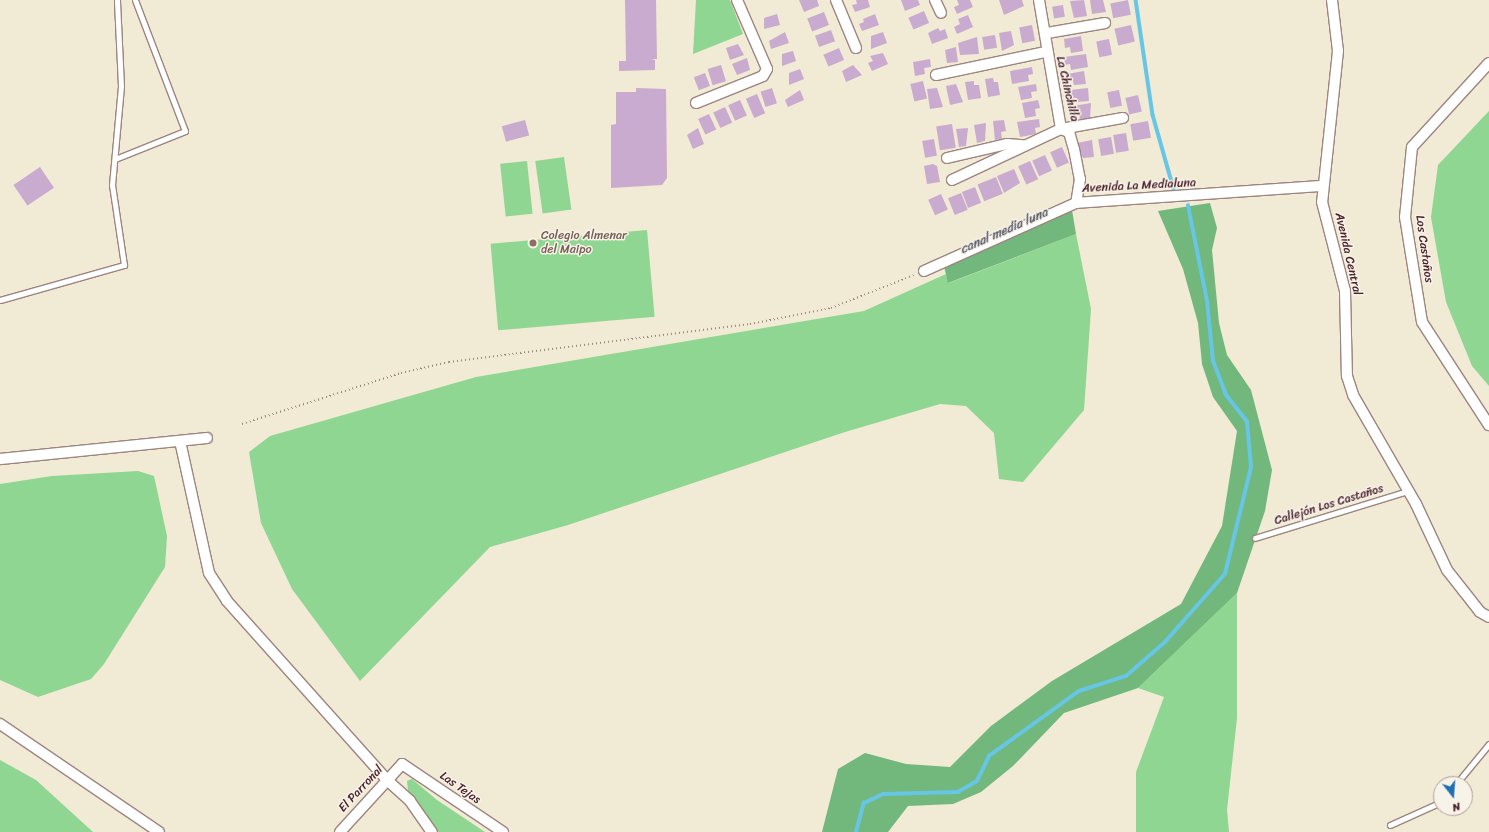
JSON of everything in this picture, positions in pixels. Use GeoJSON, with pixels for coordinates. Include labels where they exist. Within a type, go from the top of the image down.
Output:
{"type":"FeatureCollection","features":[{"type":"Feature","properties":{"kind":"street"},"geometry":{"type":"LineString","coordinates":[[696,103],[763,76],[766,69],[737,0]]}},
{"type":"Feature","properties":{"kind":"street"},"geometry":{"type":"LineString","coordinates":[[836,0],[856,48]]}},
{"type":"Feature","properties":{"kind":"street"},"geometry":{"type":"LineString","coordinates":[[935,0],[941,13]]}},
{"type":"Feature","properties":{"kind":"street","name":"La Chinchilla"},"geometry":{"type":"LineString","coordinates":[[1039,0],[1047,33],[1045,52],[1061,128],[1069,132],[1080,179],[1076,203]]}},
{"type":"Feature","properties":{"kind":"street","name":"Avenida Central"},"geometry":{"type":"LineString","coordinates":[[1332,0],[1338,51],[1322,186],[1322,202],[1345,291],[1347,376],[1353,395],[1408,491],[1447,570],[1480,612],[1489,617]]}},
{"type":"Feature","properties":{"kind":"street"},"geometry":{"type":"LineString","coordinates":[[1047,33],[1105,23]]}},
{"type":"Feature","properties":{"kind":"street"},"geometry":{"type":"LineString","coordinates":[[936,74],[1045,52]]}},
{"type":"Feature","properties":{"kind":"street","name":"Los Castaños"},"geometry":{"type":"LineString","coordinates":[[1489,63],[1412,148],[1405,217],[1422,322],[1489,425]]}},
{"type":"Feature","properties":{"kind":"street"},"geometry":{"type":"LineString","coordinates":[[952,180],[1061,128],[1123,118]]}},
{"type":"Feature","properties":{"kind":"street"},"geometry":{"type":"LineString","coordinates":[[947,158],[1007,144],[1025,146]]}},
{"type":"Feature","properties":{"kind":"street","name":"Avenida La Medialuna"},"geometry":{"type":"LineString","coordinates":[[924,271],[1076,203],[1322,186]]}},
{"type":"Feature","properties":{"kind":"street"},"geometry":{"type":"LineString","coordinates":[[0,459],[207,438]]}},
{"type":"Feature","properties":{"kind":"street"},"geometry":{"type":"LineString","coordinates":[[180,441],[210,573],[223,595],[387,780],[410,801],[432,832]]}},
{"type":"Feature","properties":{"kind":"street"},"geometry":{"type":"LineString","coordinates":[[0,724],[159,832]]}},
{"type":"Feature","properties":{"kind":"street","name":"El Parronal"},"geometry":{"type":"LineString","coordinates":[[340,832],[402,764]]}},
{"type":"Feature","properties":{"kind":"street","name":"Las Tejas"},"geometry":{"type":"LineString","coordinates":[[402,764],[503,832]]}},
{"type":"Feature","properties":{"kind":"lane"},"geometry":{"type":"LineString","coordinates":[[0,300],[124,265],[112,185],[121,86],[116,0]]}},
{"type":"Feature","properties":{"kind":"lane"},"geometry":{"type":"LineString","coordinates":[[115,159],[185,131],[135,0]]}},
{"type":"Feature","properties":{"kind":"lane","name":"Callejón Los Castaños"},"geometry":{"type":"LineString","coordinates":[[1255,538],[1408,491]]}},
{"type":"Feature","properties":{"kind":"lane"},"geometry":{"type":"LineString","coordinates":[[1463,776],[1489,744]]}},
{"type":"Feature","properties":{"kind":"lane"},"geometry":{"type":"LineString","coordinates":[[1390,825],[1433,806]]}},
{"type":"Feature","properties":{"kind":"path"},"geometry":{"type":"LineString","coordinates":[[242,424],[401,373],[449,362],[707,331],[831,308],[924,271]]}},
{"type":"Feature","properties":{"kind":"green space"},"geometry":{"type":"Polygon","coordinates":[[[696,0],[730,0],[743,34],[693,54],[696,0]]]}},
{"type":"Feature","properties":{"kind":"green space"},"geometry":{"type":"Polygon","coordinates":[[[1489,111],[1489,386],[1472,366],[1446,302],[1431,217],[1438,165],[1489,111]]]}},
{"type":"Feature","properties":{"kind":"green space"},"geometry":{"type":"Polygon","coordinates":[[[564,157],[571,209],[543,214],[535,161],[564,157]]]}},
{"type":"Feature","properties":{"kind":"green space"},"geometry":{"type":"Polygon","coordinates":[[[527,161],[533,214],[506,217],[500,164],[527,161]]]}},
{"type":"Feature","properties":{"kind":"green space"},"geometry":{"type":"Polygon","coordinates":[[[1210,203],[1217,228],[1212,250],[1219,323],[1227,355],[1251,390],[1272,470],[1265,511],[1237,593],[1138,688],[1064,713],[1013,766],[981,792],[953,804],[908,806],[888,832],[822,832],[838,769],[865,753],[906,764],[950,767],[991,726],[1052,681],[1181,604],[1222,526],[1237,431],[1213,397],[1202,364],[1198,323],[1183,269],[1158,211],[1210,203]]]}},
{"type":"Feature","properties":{"kind":"green space"},"geometry":{"type":"Polygon","coordinates":[[[1072,210],[1076,234],[948,283],[944,266],[1072,210]]]}},
{"type":"Feature","properties":{"kind":"green space"},"geometry":{"type":"Polygon","coordinates":[[[647,230],[655,317],[498,330],[491,244],[647,230]]]}},
{"type":"Feature","properties":{"kind":"green space"},"geometry":{"type":"Polygon","coordinates":[[[1076,234],[1091,309],[1084,410],[1023,482],[999,479],[994,433],[966,406],[940,404],[845,432],[568,525],[490,547],[360,681],[292,589],[261,523],[249,452],[270,436],[476,377],[864,311],[946,274],[949,283],[1076,234]]]}},
{"type":"Feature","properties":{"kind":"green space"},"geometry":{"type":"Polygon","coordinates":[[[138,471],[154,476],[167,536],[165,567],[104,664],[91,679],[38,697],[0,680],[0,484],[52,476],[138,471]]]}},
{"type":"Feature","properties":{"kind":"green space"},"geometry":{"type":"Polygon","coordinates":[[[1237,593],[1237,718],[1227,810],[1229,832],[1136,832],[1136,772],[1164,697],[1138,688],[1237,593]]]}},
{"type":"Feature","properties":{"kind":"green space"},"geometry":{"type":"Polygon","coordinates":[[[0,760],[36,780],[93,832],[0,832],[0,760]]]}},
{"type":"Feature","properties":{"kind":"green space"},"geometry":{"type":"Polygon","coordinates":[[[412,779],[437,800],[485,832],[438,832],[408,791],[407,781],[412,779]]]}},
{"type":"Feature","properties":{"kind":"building"},"geometry":{"type":"Polygon","coordinates":[[[625,0],[656,0],[657,59],[651,59],[655,60],[655,70],[619,71],[619,61],[626,61],[625,0]]]}},
{"type":"Feature","properties":{"kind":"building"},"geometry":{"type":"Polygon","coordinates":[[[799,0],[817,0],[819,6],[804,12],[799,0]]]}},
{"type":"Feature","properties":{"kind":"building"},"geometry":{"type":"Polygon","coordinates":[[[856,0],[868,0],[870,7],[855,12],[852,5],[857,4],[856,0]]]}},
{"type":"Feature","properties":{"kind":"building"},"geometry":{"type":"Polygon","coordinates":[[[901,0],[918,0],[920,5],[905,11],[901,0]]]}},
{"type":"Feature","properties":{"kind":"building"},"geometry":{"type":"Polygon","coordinates":[[[957,0],[970,0],[973,7],[957,14],[954,7],[959,5],[957,0]]]}},
{"type":"Feature","properties":{"kind":"building"},"geometry":{"type":"Polygon","coordinates":[[[999,0],[1022,0],[1024,6],[1004,15],[999,0]]]}},
{"type":"Feature","properties":{"kind":"building"},"geometry":{"type":"Polygon","coordinates":[[[1084,0],[1087,16],[1074,18],[1070,1],[1084,0]]]}},
{"type":"Feature","properties":{"kind":"building"},"geometry":{"type":"Polygon","coordinates":[[[1090,0],[1103,0],[1106,12],[1092,14],[1090,0]]]}},
{"type":"Feature","properties":{"kind":"building"},"geometry":{"type":"Polygon","coordinates":[[[1128,0],[1131,15],[1113,18],[1110,3],[1128,0]]]}},
{"type":"Feature","properties":{"kind":"building"},"geometry":{"type":"Polygon","coordinates":[[[1063,5],[1065,17],[1054,19],[1052,7],[1063,5]]]}},
{"type":"Feature","properties":{"kind":"building"},"geometry":{"type":"Polygon","coordinates":[[[924,11],[929,23],[913,30],[908,18],[924,11]]]}},
{"type":"Feature","properties":{"kind":"building"},"geometry":{"type":"Polygon","coordinates":[[[824,12],[829,25],[812,32],[807,18],[824,12]]]}},
{"type":"Feature","properties":{"kind":"building"},"geometry":{"type":"Polygon","coordinates":[[[777,14],[780,25],[764,29],[764,18],[777,14]]]}},
{"type":"Feature","properties":{"kind":"building"},"geometry":{"type":"Polygon","coordinates":[[[875,14],[879,25],[862,31],[859,24],[864,22],[863,19],[875,14]]]}},
{"type":"Feature","properties":{"kind":"building"},"geometry":{"type":"Polygon","coordinates":[[[968,15],[973,27],[957,34],[954,27],[960,24],[958,19],[968,15]]]}},
{"type":"Feature","properties":{"kind":"building"},"geometry":{"type":"Polygon","coordinates":[[[1032,25],[1035,41],[1022,43],[1019,27],[1032,25]]]}},
{"type":"Feature","properties":{"kind":"building"},"geometry":{"type":"Polygon","coordinates":[[[1131,25],[1135,42],[1118,45],[1114,29],[1131,25]]]}},
{"type":"Feature","properties":{"kind":"building"},"geometry":{"type":"Polygon","coordinates":[[[938,28],[940,31],[945,29],[948,38],[932,44],[928,33],[938,28]]]}},
{"type":"Feature","properties":{"kind":"building"},"geometry":{"type":"Polygon","coordinates":[[[831,30],[835,41],[819,47],[815,36],[831,30]]]}},
{"type":"Feature","properties":{"kind":"building"},"geometry":{"type":"Polygon","coordinates":[[[1011,31],[1014,45],[1002,51],[999,33],[1011,31]]]}},
{"type":"Feature","properties":{"kind":"building"},"geometry":{"type":"Polygon","coordinates":[[[785,32],[789,43],[771,49],[769,41],[785,32]]]}},
{"type":"Feature","properties":{"kind":"building"},"geometry":{"type":"Polygon","coordinates":[[[883,32],[887,43],[871,49],[871,36],[883,32]]]}},
{"type":"Feature","properties":{"kind":"building"},"geometry":{"type":"Polygon","coordinates":[[[995,35],[997,48],[984,50],[982,37],[995,35]]]}},
{"type":"Feature","properties":{"kind":"building"},"geometry":{"type":"Polygon","coordinates":[[[1081,36],[1083,51],[1071,53],[1070,47],[1065,48],[1064,39],[1081,36]]]}},
{"type":"Feature","properties":{"kind":"building"},"geometry":{"type":"Polygon","coordinates":[[[977,37],[979,54],[960,55],[958,43],[977,37]]]}},
{"type":"Feature","properties":{"kind":"building"},"geometry":{"type":"Polygon","coordinates":[[[1109,39],[1112,55],[1099,57],[1096,41],[1109,39]]]}},
{"type":"Feature","properties":{"kind":"building"},"geometry":{"type":"Polygon","coordinates":[[[738,44],[744,55],[730,60],[726,48],[738,44]]]}},
{"type":"Feature","properties":{"kind":"building"},"geometry":{"type":"Polygon","coordinates":[[[956,47],[958,62],[947,63],[945,50],[956,47]]]}},
{"type":"Feature","properties":{"kind":"building"},"geometry":{"type":"Polygon","coordinates":[[[839,48],[844,60],[828,67],[823,55],[839,48]]]}},
{"type":"Feature","properties":{"kind":"building"},"geometry":{"type":"Polygon","coordinates":[[[793,51],[796,61],[782,66],[782,54],[793,51]]]}},
{"type":"Feature","properties":{"kind":"building"},"geometry":{"type":"Polygon","coordinates":[[[883,53],[888,64],[872,71],[868,63],[873,61],[870,56],[883,53]]]}},
{"type":"Feature","properties":{"kind":"building"},"geometry":{"type":"Polygon","coordinates":[[[1086,54],[1088,67],[1071,70],[1070,64],[1065,65],[1064,57],[1086,54]]]}},
{"type":"Feature","properties":{"kind":"building"},"geometry":{"type":"Polygon","coordinates":[[[747,58],[750,70],[737,75],[732,64],[747,58]]]}},
{"type":"Feature","properties":{"kind":"building"},"geometry":{"type":"Polygon","coordinates":[[[930,59],[931,67],[924,68],[925,74],[915,76],[913,62],[930,59]]]}},
{"type":"Feature","properties":{"kind":"building"},"geometry":{"type":"Polygon","coordinates":[[[721,65],[726,81],[713,85],[708,69],[721,65]]]}},
{"type":"Feature","properties":{"kind":"building"},"geometry":{"type":"Polygon","coordinates":[[[853,65],[862,75],[846,82],[842,71],[853,65]]]}},
{"type":"Feature","properties":{"kind":"building"},"geometry":{"type":"Polygon","coordinates":[[[1032,67],[1033,74],[1028,75],[1029,81],[1012,84],[1010,71],[1032,67]]]}},
{"type":"Feature","properties":{"kind":"building"},"geometry":{"type":"Polygon","coordinates":[[[800,69],[804,79],[789,85],[789,73],[800,69]]]}},
{"type":"Feature","properties":{"kind":"building"},"geometry":{"type":"Polygon","coordinates":[[[1084,71],[1086,84],[1074,85],[1073,81],[1069,81],[1067,74],[1084,71]]]}},
{"type":"Feature","properties":{"kind":"building"},"geometry":{"type":"Polygon","coordinates":[[[705,73],[710,86],[699,90],[694,77],[705,73]]]}},
{"type":"Feature","properties":{"kind":"building"},"geometry":{"type":"Polygon","coordinates":[[[993,78],[994,82],[998,82],[1000,95],[988,97],[985,79],[993,78]]]}},
{"type":"Feature","properties":{"kind":"building"},"geometry":{"type":"Polygon","coordinates":[[[923,81],[927,99],[914,101],[910,84],[923,81]]]}},
{"type":"Feature","properties":{"kind":"building"},"geometry":{"type":"Polygon","coordinates":[[[974,81],[974,85],[979,85],[981,98],[968,100],[965,82],[974,81]]]}},
{"type":"Feature","properties":{"kind":"building"},"geometry":{"type":"Polygon","coordinates":[[[956,84],[963,102],[950,105],[946,86],[956,84]]]}},
{"type":"Feature","properties":{"kind":"building"},"geometry":{"type":"Polygon","coordinates":[[[1036,84],[1037,91],[1031,92],[1032,98],[1021,100],[1018,87],[1036,84]]]}},
{"type":"Feature","properties":{"kind":"building"},"geometry":{"type":"Polygon","coordinates":[[[636,88],[666,89],[667,178],[662,185],[611,188],[611,125],[616,124],[616,92],[636,92],[636,88]]]}},
{"type":"Feature","properties":{"kind":"building"},"geometry":{"type":"Polygon","coordinates":[[[772,88],[777,103],[766,107],[761,92],[772,88]]]}},
{"type":"Feature","properties":{"kind":"building"},"geometry":{"type":"Polygon","coordinates":[[[937,88],[943,107],[930,109],[927,89],[937,88]]]}},
{"type":"Feature","properties":{"kind":"building"},"geometry":{"type":"Polygon","coordinates":[[[1088,88],[1089,101],[1077,102],[1077,98],[1071,98],[1070,90],[1088,88]]]}},
{"type":"Feature","properties":{"kind":"building"},"geometry":{"type":"Polygon","coordinates":[[[800,90],[804,100],[788,107],[785,100],[800,90]]]}},
{"type":"Feature","properties":{"kind":"building"},"geometry":{"type":"Polygon","coordinates":[[[1119,90],[1122,106],[1110,108],[1107,92],[1119,90]]]}},
{"type":"Feature","properties":{"kind":"building"},"geometry":{"type":"Polygon","coordinates":[[[757,94],[765,113],[754,118],[746,99],[757,94]]]}},
{"type":"Feature","properties":{"kind":"building"},"geometry":{"type":"Polygon","coordinates":[[[1138,95],[1142,112],[1129,114],[1125,98],[1138,95]]]}},
{"type":"Feature","properties":{"kind":"building"},"geometry":{"type":"Polygon","coordinates":[[[740,100],[747,116],[735,121],[728,105],[740,100]]]}},
{"type":"Feature","properties":{"kind":"building"},"geometry":{"type":"Polygon","coordinates":[[[1038,100],[1040,108],[1035,109],[1036,116],[1025,118],[1022,103],[1038,100]]]}},
{"type":"Feature","properties":{"kind":"building"},"geometry":{"type":"Polygon","coordinates":[[[1091,103],[1090,118],[1080,120],[1079,113],[1074,114],[1073,106],[1091,103]]]}},
{"type":"Feature","properties":{"kind":"building"},"geometry":{"type":"Polygon","coordinates":[[[725,107],[732,122],[720,128],[713,112],[725,107]]]}},
{"type":"Feature","properties":{"kind":"building"},"geometry":{"type":"Polygon","coordinates":[[[709,114],[716,129],[705,134],[698,119],[709,114]]]}},
{"type":"Feature","properties":{"kind":"building"},"geometry":{"type":"Polygon","coordinates":[[[1039,119],[1040,127],[1035,128],[1036,134],[1020,137],[1017,122],[1039,119]]]}},
{"type":"Feature","properties":{"kind":"building"},"geometry":{"type":"Polygon","coordinates":[[[525,120],[529,135],[506,142],[502,126],[525,120]]]}},
{"type":"Feature","properties":{"kind":"building"},"geometry":{"type":"Polygon","coordinates":[[[1004,120],[1006,131],[1001,132],[1002,139],[995,140],[993,121],[1004,120]]]}},
{"type":"Feature","properties":{"kind":"building"},"geometry":{"type":"Polygon","coordinates":[[[1148,121],[1151,138],[1133,141],[1130,124],[1148,121]]]}},
{"type":"Feature","properties":{"kind":"building"},"geometry":{"type":"Polygon","coordinates":[[[986,123],[985,141],[977,143],[974,125],[986,123]]]}},
{"type":"Feature","properties":{"kind":"building"},"geometry":{"type":"Polygon","coordinates":[[[952,124],[956,148],[940,150],[936,127],[952,124]]]}},
{"type":"Feature","properties":{"kind":"building"},"geometry":{"type":"Polygon","coordinates":[[[698,128],[704,144],[693,149],[687,135],[698,128]]]}},
{"type":"Feature","properties":{"kind":"building"},"geometry":{"type":"Polygon","coordinates":[[[968,128],[966,146],[959,147],[956,129],[968,128]]]}},
{"type":"Feature","properties":{"kind":"building"},"geometry":{"type":"Polygon","coordinates":[[[1126,133],[1129,151],[1116,153],[1113,135],[1126,133]]]}},
{"type":"Feature","properties":{"kind":"building"},"geometry":{"type":"Polygon","coordinates":[[[1111,137],[1114,154],[1101,156],[1098,139],[1111,137]]]}},
{"type":"Feature","properties":{"kind":"building"},"geometry":{"type":"Polygon","coordinates":[[[934,139],[937,156],[925,158],[922,141],[934,139]]]}},
{"type":"Feature","properties":{"kind":"building"},"geometry":{"type":"Polygon","coordinates":[[[1092,140],[1094,157],[1083,158],[1077,143],[1092,140]]]}},
{"type":"Feature","properties":{"kind":"building"},"geometry":{"type":"Polygon","coordinates":[[[1062,147],[1069,163],[1057,168],[1050,152],[1062,147]]]}},
{"type":"Feature","properties":{"kind":"building"},"geometry":{"type":"Polygon","coordinates":[[[1045,155],[1052,171],[1039,176],[1032,161],[1045,155]]]}},
{"type":"Feature","properties":{"kind":"building"},"geometry":{"type":"Polygon","coordinates":[[[1030,161],[1038,179],[1026,185],[1018,166],[1030,161]]]}},
{"type":"Feature","properties":{"kind":"building"},"geometry":{"type":"Polygon","coordinates":[[[933,164],[937,166],[940,182],[927,184],[924,166],[933,164]]]}},
{"type":"Feature","properties":{"kind":"building"},"geometry":{"type":"Polygon","coordinates":[[[40,167],[54,188],[27,206],[13,185],[40,167]]]}},
{"type":"Feature","properties":{"kind":"building"},"geometry":{"type":"Polygon","coordinates":[[[1014,169],[1020,183],[1004,193],[997,176],[1014,169]]]}},
{"type":"Feature","properties":{"kind":"building"},"geometry":{"type":"Polygon","coordinates":[[[996,177],[1003,194],[984,201],[977,184],[996,177]]]}},
{"type":"Feature","properties":{"kind":"building"},"geometry":{"type":"Polygon","coordinates":[[[975,187],[981,203],[968,208],[962,192],[975,187]]]}},
{"type":"Feature","properties":{"kind":"building"},"geometry":{"type":"Polygon","coordinates":[[[961,193],[968,210],[955,215],[948,198],[961,193]]]}},
{"type":"Feature","properties":{"kind":"building"},"geometry":{"type":"Polygon","coordinates":[[[941,194],[948,210],[935,215],[928,200],[941,194]]]}},
{"type":"Feature","properties":{"kind":"waterway"},"geometry":{"type":"LineString","coordinates":[[1136,0],[1153,115],[1174,189]]}},
{"type":"Feature","properties":{"kind":"waterway"},"geometry":{"type":"LineString","coordinates":[[856,832],[864,803],[883,794],[958,792],[977,781],[989,756],[1079,691],[1126,676],[1165,642],[1225,574],[1251,467],[1247,422],[1226,395],[1213,361],[1207,301],[1188,206]]}},
{"type":"Feature","properties":{"kind":"place","name":"Colegio Almenar del Maipo"},"geometry":{"type":"Point","coordinates":[533,243]}},
{"type":"Feature","properties":{"kind":"water label","name":"canal media luna"},"geometry":{"type":"Point","coordinates":[1004,231]}}]}
